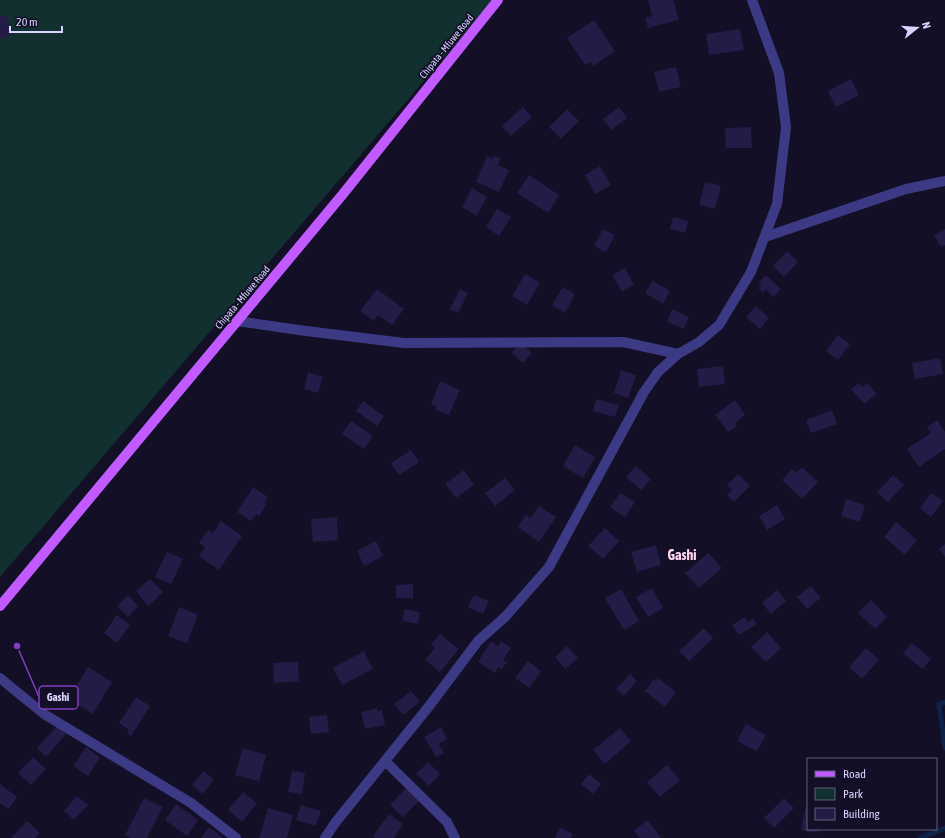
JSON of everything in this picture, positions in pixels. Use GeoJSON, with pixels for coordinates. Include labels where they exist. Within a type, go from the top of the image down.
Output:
{"type":"FeatureCollection","features":[{"type":"Feature","properties":{"kind":"main road","name":"Chipata - Mfuwe Road"},"geometry":{"type":"LineString","coordinates":[[0,606],[343,194],[498,0]]}},
{"type":"Feature","properties":{"kind":"street"},"geometry":{"type":"LineString","coordinates":[[325,838],[335,823],[430,705],[478,641],[505,617],[549,567],[644,392],[658,372],[678,354],[699,342],[719,325],[751,272],[777,204],[786,128],[779,73],[752,0]]}},
{"type":"Feature","properties":{"kind":"street"},"geometry":{"type":"LineString","coordinates":[[765,237],[906,189],[945,181]]}},
{"type":"Feature","properties":{"kind":"street"},"geometry":{"type":"LineString","coordinates":[[237,321],[404,343],[623,342],[678,354]]}},
{"type":"Feature","properties":{"kind":"street"},"geometry":{"type":"LineString","coordinates":[[0,678],[44,714],[191,804],[236,838]]}},
{"type":"Feature","properties":{"kind":"street"},"geometry":{"type":"LineString","coordinates":[[385,761],[447,822],[455,838]]}},
{"type":"Feature","properties":{"kind":"green space"},"geometry":{"type":"Polygon","coordinates":[[[0,0],[493,0],[0,577],[0,0]]]}},
{"type":"Feature","properties":{"kind":"building"},"geometry":{"type":"Polygon","coordinates":[[[648,0],[673,0],[679,20],[648,28],[645,18],[652,16],[648,0]]]}},
{"type":"Feature","properties":{"kind":"building"},"geometry":{"type":"Polygon","coordinates":[[[6,15],[13,35],[0,39],[0,17],[6,15]]]}},
{"type":"Feature","properties":{"kind":"building"},"geometry":{"type":"Polygon","coordinates":[[[594,20],[615,51],[593,66],[590,62],[585,65],[567,38],[594,20]]]}},
{"type":"Feature","properties":{"kind":"building"},"geometry":{"type":"Polygon","coordinates":[[[740,29],[744,50],[709,55],[706,34],[740,29]]]}},
{"type":"Feature","properties":{"kind":"building"},"geometry":{"type":"Polygon","coordinates":[[[676,67],[681,87],[659,92],[654,72],[676,67]]]}},
{"type":"Feature","properties":{"kind":"building"},"geometry":{"type":"Polygon","coordinates":[[[851,79],[859,95],[836,107],[828,91],[851,79]]]}},
{"type":"Feature","properties":{"kind":"building"},"geometry":{"type":"Polygon","coordinates":[[[523,107],[532,117],[511,136],[502,126],[523,107]]]}},
{"type":"Feature","properties":{"kind":"building"},"geometry":{"type":"Polygon","coordinates":[[[619,107],[627,118],[611,130],[603,119],[619,107]]]}},
{"type":"Feature","properties":{"kind":"building"},"geometry":{"type":"Polygon","coordinates":[[[567,109],[579,121],[561,139],[549,127],[567,109]]]}},
{"type":"Feature","properties":{"kind":"building"},"geometry":{"type":"Polygon","coordinates":[[[751,127],[752,148],[726,148],[725,128],[751,127]]]}},
{"type":"Feature","properties":{"kind":"building"},"geometry":{"type":"Polygon","coordinates":[[[487,156],[492,159],[494,156],[500,158],[498,165],[509,170],[499,192],[476,182],[487,156]]]}},
{"type":"Feature","properties":{"kind":"building"},"geometry":{"type":"Polygon","coordinates":[[[600,166],[611,185],[595,194],[585,175],[600,166]]]}},
{"type":"Feature","properties":{"kind":"building"},"geometry":{"type":"Polygon","coordinates":[[[529,175],[559,195],[548,213],[517,193],[529,175]]]}},
{"type":"Feature","properties":{"kind":"building"},"geometry":{"type":"Polygon","coordinates":[[[705,182],[721,186],[715,209],[699,205],[705,182]]]}},
{"type":"Feature","properties":{"kind":"building"},"geometry":{"type":"Polygon","coordinates":[[[472,188],[487,197],[477,216],[462,207],[472,188]]]}},
{"type":"Feature","properties":{"kind":"building"},"geometry":{"type":"Polygon","coordinates":[[[497,209],[511,217],[499,236],[486,227],[497,209]]]}},
{"type":"Feature","properties":{"kind":"building"},"geometry":{"type":"Polygon","coordinates":[[[673,217],[688,221],[685,233],[670,229],[673,217]]]}},
{"type":"Feature","properties":{"kind":"building"},"geometry":{"type":"Polygon","coordinates":[[[603,229],[615,235],[606,252],[594,246],[603,229]]]}},
{"type":"Feature","properties":{"kind":"building"},"geometry":{"type":"Polygon","coordinates":[[[945,229],[945,245],[941,247],[934,235],[945,229]]]}},
{"type":"Feature","properties":{"kind":"building"},"geometry":{"type":"Polygon","coordinates":[[[787,251],[798,262],[784,277],[773,266],[787,251]]]}},
{"type":"Feature","properties":{"kind":"building"},"geometry":{"type":"Polygon","coordinates":[[[625,268],[634,285],[622,292],[612,275],[625,268]]]}},
{"type":"Feature","properties":{"kind":"building"},"geometry":{"type":"Polygon","coordinates":[[[525,274],[540,283],[527,305],[512,296],[525,274]]]}},
{"type":"Feature","properties":{"kind":"building"},"geometry":{"type":"Polygon","coordinates":[[[766,275],[781,289],[773,297],[766,289],[763,293],[758,288],[761,285],[759,282],[766,275]]]}},
{"type":"Feature","properties":{"kind":"building"},"geometry":{"type":"Polygon","coordinates":[[[653,281],[670,291],[663,304],[645,293],[653,281]]]}},
{"type":"Feature","properties":{"kind":"building"},"geometry":{"type":"Polygon","coordinates":[[[563,287],[575,294],[565,313],[552,305],[563,287]]]}},
{"type":"Feature","properties":{"kind":"building"},"geometry":{"type":"Polygon","coordinates":[[[377,289],[404,309],[392,325],[378,315],[374,321],[360,311],[377,289]]]}},
{"type":"Feature","properties":{"kind":"building"},"geometry":{"type":"Polygon","coordinates":[[[460,289],[468,293],[458,313],[450,309],[460,289]]]}},
{"type":"Feature","properties":{"kind":"building"},"geometry":{"type":"Polygon","coordinates":[[[756,306],[769,318],[760,329],[746,317],[756,306]]]}},
{"type":"Feature","properties":{"kind":"building"},"geometry":{"type":"Polygon","coordinates":[[[672,309],[689,317],[684,329],[667,322],[672,309]]]}},
{"type":"Feature","properties":{"kind":"building"},"geometry":{"type":"Polygon","coordinates":[[[838,335],[850,344],[838,360],[826,351],[838,335]]]}},
{"type":"Feature","properties":{"kind":"building"},"geometry":{"type":"Polygon","coordinates":[[[520,343],[532,353],[523,363],[512,353],[520,343]]]}},
{"type":"Feature","properties":{"kind":"building"},"geometry":{"type":"Polygon","coordinates":[[[940,358],[943,374],[915,379],[912,363],[940,358]]]}},
{"type":"Feature","properties":{"kind":"building"},"geometry":{"type":"Polygon","coordinates":[[[723,366],[725,384],[699,387],[697,369],[723,366]]]}},
{"type":"Feature","properties":{"kind":"building"},"geometry":{"type":"Polygon","coordinates":[[[621,370],[636,375],[628,398],[614,393],[621,370]]]}},
{"type":"Feature","properties":{"kind":"building"},"geometry":{"type":"Polygon","coordinates":[[[308,372],[323,377],[318,393],[304,389],[308,372]]]}},
{"type":"Feature","properties":{"kind":"building"},"geometry":{"type":"Polygon","coordinates":[[[440,381],[460,390],[449,415],[435,409],[437,406],[431,404],[440,381]]]}},
{"type":"Feature","properties":{"kind":"building"},"geometry":{"type":"Polygon","coordinates":[[[859,383],[862,387],[868,383],[877,394],[864,404],[851,389],[859,383]]]}},
{"type":"Feature","properties":{"kind":"building"},"geometry":{"type":"Polygon","coordinates":[[[596,399],[619,405],[615,417],[593,411],[596,399]]]}},
{"type":"Feature","properties":{"kind":"building"},"geometry":{"type":"Polygon","coordinates":[[[735,400],[745,415],[735,423],[737,426],[728,432],[715,415],[735,400]]]}},
{"type":"Feature","properties":{"kind":"building"},"geometry":{"type":"Polygon","coordinates":[[[363,401],[384,416],[377,426],[356,411],[363,401]]]}},
{"type":"Feature","properties":{"kind":"building"},"geometry":{"type":"Polygon","coordinates":[[[832,410],[837,424],[811,433],[806,420],[832,410]]]}},
{"type":"Feature","properties":{"kind":"building"},"geometry":{"type":"Polygon","coordinates":[[[937,420],[945,432],[945,449],[919,467],[907,449],[931,433],[927,427],[937,420]]]}},
{"type":"Feature","properties":{"kind":"building"},"geometry":{"type":"Polygon","coordinates":[[[351,421],[373,436],[364,449],[342,434],[351,421]]]}},
{"type":"Feature","properties":{"kind":"building"},"geometry":{"type":"Polygon","coordinates":[[[575,445],[595,457],[583,478],[563,466],[575,445]]]}},
{"type":"Feature","properties":{"kind":"building"},"geometry":{"type":"Polygon","coordinates":[[[411,450],[419,462],[399,475],[391,463],[411,450]]]}},
{"type":"Feature","properties":{"kind":"building"},"geometry":{"type":"Polygon","coordinates":[[[636,466],[651,479],[641,490],[626,477],[636,466]]]}},
{"type":"Feature","properties":{"kind":"building"},"geometry":{"type":"Polygon","coordinates":[[[802,467],[818,482],[802,499],[782,480],[792,469],[796,473],[802,467]]]}},
{"type":"Feature","properties":{"kind":"building"},"geometry":{"type":"Polygon","coordinates":[[[464,470],[474,485],[456,498],[445,484],[464,470]]]}},
{"type":"Feature","properties":{"kind":"building"},"geometry":{"type":"Polygon","coordinates":[[[738,474],[750,486],[734,502],[727,495],[732,490],[727,485],[738,474]]]}},
{"type":"Feature","properties":{"kind":"building"},"geometry":{"type":"Polygon","coordinates":[[[893,475],[904,485],[888,502],[877,492],[893,475]]]}},
{"type":"Feature","properties":{"kind":"building"},"geometry":{"type":"Polygon","coordinates":[[[505,478],[515,490],[495,506],[485,493],[505,478]]]}},
{"type":"Feature","properties":{"kind":"building"},"geometry":{"type":"Polygon","coordinates":[[[253,487],[268,497],[264,503],[267,504],[259,516],[256,514],[251,521],[237,512],[253,487]]]}},
{"type":"Feature","properties":{"kind":"building"},"geometry":{"type":"Polygon","coordinates":[[[620,493],[635,502],[625,517],[610,507],[620,493]]]}},
{"type":"Feature","properties":{"kind":"building"},"geometry":{"type":"Polygon","coordinates":[[[931,493],[943,501],[931,517],[920,508],[931,493]]]}},
{"type":"Feature","properties":{"kind":"building"},"geometry":{"type":"Polygon","coordinates":[[[846,499],[865,505],[860,522],[841,516],[846,499]]]}},
{"type":"Feature","properties":{"kind":"building"},"geometry":{"type":"Polygon","coordinates":[[[777,505],[785,519],[767,530],[759,516],[777,505]]]}},
{"type":"Feature","properties":{"kind":"building"},"geometry":{"type":"Polygon","coordinates":[[[539,506],[556,517],[539,542],[518,527],[526,515],[531,518],[539,506]]]}},
{"type":"Feature","properties":{"kind":"building"},"geometry":{"type":"Polygon","coordinates":[[[337,517],[338,540],[313,542],[311,519],[337,517]]]}},
{"type":"Feature","properties":{"kind":"building"},"geometry":{"type":"Polygon","coordinates":[[[221,521],[242,536],[219,570],[199,556],[205,547],[199,543],[208,530],[213,533],[221,521]]]}},
{"type":"Feature","properties":{"kind":"building"},"geometry":{"type":"Polygon","coordinates":[[[896,522],[917,540],[905,555],[884,537],[896,522]]]}},
{"type":"Feature","properties":{"kind":"building"},"geometry":{"type":"Polygon","coordinates":[[[605,528],[619,541],[603,559],[588,546],[605,528]]]}},
{"type":"Feature","properties":{"kind":"building"},"geometry":{"type":"Polygon","coordinates":[[[376,541],[383,556],[364,566],[357,551],[376,541]]]}},
{"type":"Feature","properties":{"kind":"building"},"geometry":{"type":"Polygon","coordinates":[[[945,544],[945,557],[939,549],[945,544]]]}},
{"type":"Feature","properties":{"kind":"building"},"geometry":{"type":"Polygon","coordinates":[[[656,545],[661,565],[637,572],[631,552],[656,545]]]}},
{"type":"Feature","properties":{"kind":"building"},"geometry":{"type":"Polygon","coordinates":[[[167,552],[183,559],[171,584],[155,577],[167,552]]]}},
{"type":"Feature","properties":{"kind":"building"},"geometry":{"type":"Polygon","coordinates":[[[708,553],[722,568],[699,588],[685,573],[708,553]]]}},
{"type":"Feature","properties":{"kind":"building"},"geometry":{"type":"Polygon","coordinates":[[[150,579],[163,592],[148,606],[136,591],[150,579]]]}},
{"type":"Feature","properties":{"kind":"building"},"geometry":{"type":"Polygon","coordinates":[[[413,584],[413,598],[396,598],[396,585],[413,584]]]}},
{"type":"Feature","properties":{"kind":"building"},"geometry":{"type":"Polygon","coordinates":[[[811,586],[821,598],[807,609],[797,597],[811,586]]]}},
{"type":"Feature","properties":{"kind":"building"},"geometry":{"type":"Polygon","coordinates":[[[652,588],[663,608],[648,617],[636,597],[652,588]]]}},
{"type":"Feature","properties":{"kind":"building"},"geometry":{"type":"Polygon","coordinates":[[[621,589],[639,621],[624,630],[605,598],[621,589]]]}},
{"type":"Feature","properties":{"kind":"building"},"geometry":{"type":"Polygon","coordinates":[[[777,590],[786,601],[771,614],[762,603],[777,590]]]}},
{"type":"Feature","properties":{"kind":"building"},"geometry":{"type":"Polygon","coordinates":[[[128,595],[138,606],[128,617],[117,606],[128,595]]]}},
{"type":"Feature","properties":{"kind":"building"},"geometry":{"type":"Polygon","coordinates":[[[474,595],[489,601],[483,614],[468,607],[474,595]]]}},
{"type":"Feature","properties":{"kind":"building"},"geometry":{"type":"Polygon","coordinates":[[[871,600],[887,617],[875,629],[858,613],[871,600]]]}},
{"type":"Feature","properties":{"kind":"building"},"geometry":{"type":"Polygon","coordinates":[[[179,607],[198,615],[187,643],[168,636],[179,607]]]}},
{"type":"Feature","properties":{"kind":"building"},"geometry":{"type":"Polygon","coordinates":[[[405,609],[420,612],[418,624],[402,621],[405,609]]]}},
{"type":"Feature","properties":{"kind":"building"},"geometry":{"type":"Polygon","coordinates":[[[117,615],[130,625],[117,643],[104,633],[117,615]]]}},
{"type":"Feature","properties":{"kind":"building"},"geometry":{"type":"Polygon","coordinates":[[[745,617],[748,622],[753,619],[757,624],[739,635],[732,625],[745,617]]]}},
{"type":"Feature","properties":{"kind":"building"},"geometry":{"type":"Polygon","coordinates":[[[704,628],[713,638],[689,661],[679,651],[704,628]]]}},
{"type":"Feature","properties":{"kind":"building"},"geometry":{"type":"Polygon","coordinates":[[[767,632],[781,648],[766,662],[751,647],[767,632]]]}},
{"type":"Feature","properties":{"kind":"building"},"geometry":{"type":"Polygon","coordinates":[[[440,634],[459,649],[440,672],[425,660],[435,648],[431,645],[440,634]]]}},
{"type":"Feature","properties":{"kind":"building"},"geometry":{"type":"Polygon","coordinates":[[[491,641],[498,646],[501,641],[511,648],[503,660],[507,662],[502,669],[498,667],[495,673],[478,662],[491,641]]]}},
{"type":"Feature","properties":{"kind":"building"},"geometry":{"type":"Polygon","coordinates":[[[912,643],[931,659],[922,669],[903,653],[912,643]]]}},
{"type":"Feature","properties":{"kind":"building"},"geometry":{"type":"Polygon","coordinates":[[[567,646],[578,658],[565,669],[555,657],[567,646]]]}},
{"type":"Feature","properties":{"kind":"building"},"geometry":{"type":"Polygon","coordinates":[[[866,648],[879,660],[862,679],[849,667],[866,648]]]}},
{"type":"Feature","properties":{"kind":"building"},"geometry":{"type":"Polygon","coordinates":[[[364,651],[373,669],[342,685],[333,668],[364,651]]]}},
{"type":"Feature","properties":{"kind":"building"},"geometry":{"type":"Polygon","coordinates":[[[528,661],[541,671],[529,688],[515,678],[528,661]]]}},
{"type":"Feature","properties":{"kind":"building"},"geometry":{"type":"Polygon","coordinates":[[[298,662],[299,681],[274,683],[273,663],[298,662]]]}},
{"type":"Feature","properties":{"kind":"building"},"geometry":{"type":"Polygon","coordinates":[[[88,667],[112,682],[93,714],[68,699],[88,667]]]}},
{"type":"Feature","properties":{"kind":"building"},"geometry":{"type":"Polygon","coordinates":[[[630,674],[637,681],[624,696],[616,689],[630,674]]]}},
{"type":"Feature","properties":{"kind":"building"},"geometry":{"type":"Polygon","coordinates":[[[658,678],[676,692],[665,707],[645,691],[654,679],[656,681],[658,678]]]}},
{"type":"Feature","properties":{"kind":"building"},"geometry":{"type":"Polygon","coordinates":[[[411,691],[420,702],[403,715],[394,704],[411,691]]]}},
{"type":"Feature","properties":{"kind":"building"},"geometry":{"type":"Polygon","coordinates":[[[136,697],[150,706],[131,736],[127,733],[129,730],[119,723],[136,697]]]}},
{"type":"Feature","properties":{"kind":"building"},"geometry":{"type":"Polygon","coordinates":[[[377,708],[378,711],[382,710],[385,725],[365,729],[361,712],[377,708]]]}},
{"type":"Feature","properties":{"kind":"building"},"geometry":{"type":"Polygon","coordinates":[[[327,715],[329,732],[311,734],[309,717],[327,715]]]}},
{"type":"Feature","properties":{"kind":"building"},"geometry":{"type":"Polygon","coordinates":[[[746,724],[766,735],[757,751],[737,741],[746,724]]]}},
{"type":"Feature","properties":{"kind":"building"},"geometry":{"type":"Polygon","coordinates":[[[57,726],[66,734],[46,757],[37,748],[57,726]]]}},
{"type":"Feature","properties":{"kind":"building"},"geometry":{"type":"Polygon","coordinates":[[[441,727],[447,739],[439,744],[444,753],[436,757],[424,737],[441,727]]]}},
{"type":"Feature","properties":{"kind":"building"},"geometry":{"type":"Polygon","coordinates":[[[620,728],[631,741],[605,764],[593,750],[620,728]]]}},
{"type":"Feature","properties":{"kind":"building"},"geometry":{"type":"Polygon","coordinates":[[[86,747],[100,757],[88,776],[73,766],[86,747]]]}},
{"type":"Feature","properties":{"kind":"building"},"geometry":{"type":"Polygon","coordinates":[[[243,748],[266,755],[259,781],[235,775],[243,748]]]}},
{"type":"Feature","properties":{"kind":"building"},"geometry":{"type":"Polygon","coordinates":[[[33,757],[46,769],[31,785],[18,773],[33,757]]]}},
{"type":"Feature","properties":{"kind":"building"},"geometry":{"type":"Polygon","coordinates":[[[428,762],[440,774],[429,786],[416,774],[428,762]]]}},
{"type":"Feature","properties":{"kind":"building"},"geometry":{"type":"Polygon","coordinates":[[[667,765],[680,780],[660,797],[647,782],[667,765]]]}},
{"type":"Feature","properties":{"kind":"building"},"geometry":{"type":"Polygon","coordinates":[[[204,771],[214,780],[203,794],[192,785],[204,771]]]}},
{"type":"Feature","properties":{"kind":"building"},"geometry":{"type":"Polygon","coordinates":[[[292,771],[305,773],[302,794],[288,792],[292,771]]]}},
{"type":"Feature","properties":{"kind":"building"},"geometry":{"type":"Polygon","coordinates":[[[589,774],[601,784],[593,794],[581,784],[589,774]]]}},
{"type":"Feature","properties":{"kind":"building"},"geometry":{"type":"Polygon","coordinates":[[[0,784],[17,797],[9,809],[1,804],[0,805],[0,784]]]}},
{"type":"Feature","properties":{"kind":"building"},"geometry":{"type":"Polygon","coordinates":[[[406,788],[419,801],[403,817],[390,805],[406,788]]]}},
{"type":"Feature","properties":{"kind":"building"},"geometry":{"type":"Polygon","coordinates":[[[243,792],[257,803],[242,822],[228,810],[243,792]]]}},
{"type":"Feature","properties":{"kind":"building"},"geometry":{"type":"Polygon","coordinates":[[[77,796],[88,805],[74,820],[64,811],[77,796]]]}},
{"type":"Feature","properties":{"kind":"building"},"geometry":{"type":"Polygon","coordinates":[[[144,798],[163,807],[147,838],[131,838],[125,835],[144,798]]]}},
{"type":"Feature","properties":{"kind":"building"},"geometry":{"type":"Polygon","coordinates":[[[784,798],[794,808],[774,828],[764,818],[784,798]]]}},
{"type":"Feature","properties":{"kind":"building"},"geometry":{"type":"Polygon","coordinates":[[[176,804],[198,820],[187,836],[165,820],[176,804]]]}},
{"type":"Feature","properties":{"kind":"building"},"geometry":{"type":"Polygon","coordinates":[[[301,805],[321,811],[316,826],[296,820],[301,805]]]}},
{"type":"Feature","properties":{"kind":"building"},"geometry":{"type":"Polygon","coordinates":[[[806,805],[807,830],[818,830],[817,833],[801,830],[806,805]]]}},
{"type":"Feature","properties":{"kind":"building"},"geometry":{"type":"Polygon","coordinates":[[[268,808],[293,815],[287,838],[259,838],[268,808]]]}},
{"type":"Feature","properties":{"kind":"building"},"geometry":{"type":"Polygon","coordinates":[[[389,814],[403,824],[394,838],[376,838],[373,836],[389,814]]]}},
{"type":"Feature","properties":{"kind":"building"},"geometry":{"type":"Polygon","coordinates":[[[647,820],[661,837],[660,838],[640,838],[634,831],[647,820]]]}},
{"type":"Feature","properties":{"kind":"building"},"geometry":{"type":"Polygon","coordinates":[[[27,821],[40,833],[35,838],[13,838],[12,837],[27,821]]]}},
{"type":"Feature","properties":{"kind":"building"},"geometry":{"type":"Polygon","coordinates":[[[209,827],[223,838],[201,838],[209,827]]]}},
{"type":"Feature","properties":{"kind":"building"},"geometry":{"type":"Polygon","coordinates":[[[560,828],[573,834],[571,838],[555,838],[560,828]]]}},
{"type":"Feature","properties":{"kind":"waterway"},"geometry":{"type":"LineString","coordinates":[[945,702],[939,704],[945,748]]}},
{"type":"Feature","properties":{"kind":"waterway"},"geometry":{"type":"LineString","coordinates":[[920,838],[945,828]]}},
{"type":"Feature","properties":{"kind":"place","name":"Gashi"},"geometry":{"type":"Point","coordinates":[17,646]}},
{"type":"Feature","properties":{"kind":"district","name":"Gashi"},"geometry":{"type":"Point","coordinates":[682,555]}}]}
